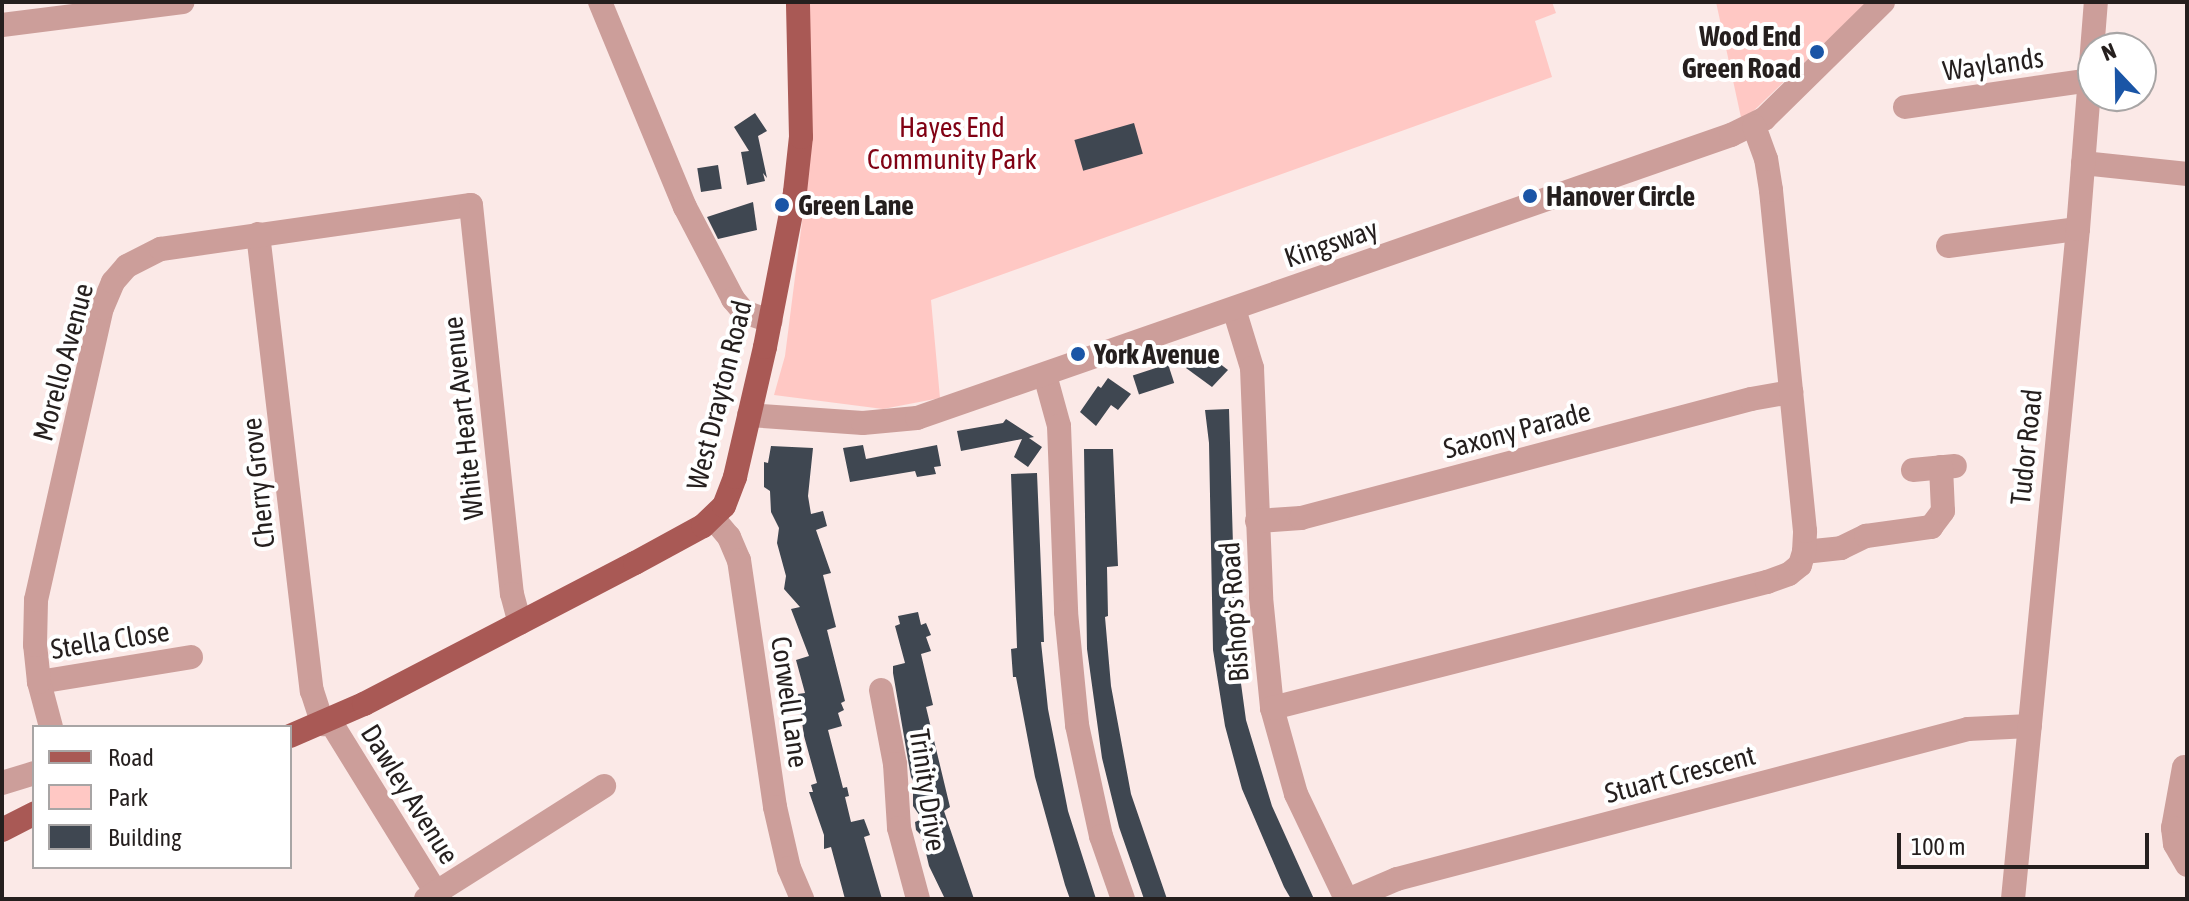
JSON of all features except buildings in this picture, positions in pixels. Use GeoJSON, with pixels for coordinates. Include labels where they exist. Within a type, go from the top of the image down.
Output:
{"type":"FeatureCollection","features":[{"type":"Feature","properties":{"kind":"main road","name":"West Drayton Road"},"geometry":{"type":"LineString","coordinates":[[292,735],[326,722],[520,623],[665,547],[713,518],[731,488],[749,415],[799,166],[798,2]]}},
{"type":"Feature","properties":{"kind":"main road"},"geometry":{"type":"LineString","coordinates":[[2,811],[32,813]]}},
{"type":"Feature","properties":{"kind":"main road"},"geometry":{"type":"LineString","coordinates":[[2,830],[32,814]]}},
{"type":"Feature","properties":{"kind":"street"},"geometry":{"type":"LineString","coordinates":[[2,25],[183,2]]}},
{"type":"Feature","properties":{"kind":"street"},"geometry":{"type":"LineString","coordinates":[[600,2],[685,207],[733,299],[744,312],[770,321]]}},
{"type":"Feature","properties":{"kind":"street","name":"Kingsway"},"geometry":{"type":"LineString","coordinates":[[749,415],[846,423],[896,422],[944,410],[1754,126],[1883,2]]}},
{"type":"Feature","properties":{"kind":"street","name":"Tudor Road"},"geometry":{"type":"LineString","coordinates":[[2094,32],[2096,2]]}},
{"type":"Feature","properties":{"kind":"street","name":"Waylands"},"geometry":{"type":"LineString","coordinates":[[1905,107],[2077,82]]}},
{"type":"Feature","properties":{"kind":"street","name":"Tudor Road"},"geometry":{"type":"LineString","coordinates":[[2013,899],[2087,112]]}},
{"type":"Feature","properties":{"kind":"street"},"geometry":{"type":"LineString","coordinates":[[1272,708],[1767,582],[1795,570],[1804,552],[1791,392],[1771,190],[1766,159],[1754,126]]}},
{"type":"Feature","properties":{"kind":"street"},"geometry":{"type":"LineString","coordinates":[[2083,163],[2187,174]]}},
{"type":"Feature","properties":{"kind":"street","name":"Morello Avenue"},"geometry":{"type":"LineString","coordinates":[[50,725],[39,682],[35,645],[36,600],[102,308],[113,282],[144,255],[258,234],[471,205]]}},
{"type":"Feature","properties":{"kind":"street","name":"White Heart Avenue"},"geometry":{"type":"LineString","coordinates":[[471,205],[510,580],[520,623]]}},
{"type":"Feature","properties":{"kind":"street"},"geometry":{"type":"LineString","coordinates":[[1948,246],[2078,229]]}},
{"type":"Feature","properties":{"kind":"street","name":"Cherry Grove"},"geometry":{"type":"LineString","coordinates":[[258,234],[312,691],[326,722]]}},
{"type":"Feature","properties":{"kind":"street","name":"Bishop's Road"},"geometry":{"type":"LineString","coordinates":[[1234,309],[1252,368],[1264,647],[1272,708],[1296,794],[1348,899]]}},
{"type":"Feature","properties":{"kind":"street"},"geometry":{"type":"LineString","coordinates":[[1045,375],[1059,426],[1067,626],[1077,725],[1101,836],[1123,899]]}},
{"type":"Feature","properties":{"kind":"street","name":"Saxony Parade"},"geometry":{"type":"LineString","coordinates":[[1257,521],[1301,518],[1751,399],[1791,392]]}},
{"type":"Feature","properties":{"kind":"street"},"geometry":{"type":"LineString","coordinates":[[1804,552],[1852,556],[1866,536],[1924,529],[1936,523],[1944,502],[1949,467],[1913,470]]}},
{"type":"Feature","properties":{"kind":"street","name":"Corwell Lane"},"geometry":{"type":"LineString","coordinates":[[713,518],[729,537],[739,560],[775,807],[789,868],[802,899]]}},
{"type":"Feature","properties":{"kind":"street","name":"Stella Close"},"geometry":{"type":"LineString","coordinates":[[39,682],[191,657]]}},
{"type":"Feature","properties":{"kind":"street","name":"Trinity Drive"},"geometry":{"type":"LineString","coordinates":[[881,690],[894,752],[899,828],[918,899]]}},
{"type":"Feature","properties":{"kind":"street","name":"Dawley Avenue"},"geometry":{"type":"LineString","coordinates":[[326,722],[434,897]]}},
{"type":"Feature","properties":{"kind":"street","name":"Stuart Crescent"},"geometry":{"type":"LineString","coordinates":[[1348,899],[1397,879],[1957,732],[1990,725],[2030,726]]}},
{"type":"Feature","properties":{"kind":"street"},"geometry":{"type":"LineString","coordinates":[[2184,767],[2173,828],[2175,844],[2187,865]]}},
{"type":"Feature","properties":{"kind":"street"},"geometry":{"type":"LineString","coordinates":[[2,783],[32,774]]}},
{"type":"Feature","properties":{"kind":"street"},"geometry":{"type":"LineString","coordinates":[[434,897],[604,786]]}},
{"type":"Feature","properties":{"kind":"green space","name":"Hayes End Community Park"},"geometry":{"type":"Polygon","coordinates":[[[805,2],[1552,2],[1556,13],[1535,21],[1552,77],[931,300],[940,398],[883,409],[774,395],[785,356],[811,151],[805,2]]]}},
{"type":"Feature","properties":{"kind":"green space"},"geometry":{"type":"Polygon","coordinates":[[[1716,2],[1867,2],[1742,122],[1716,2]]]}},
{"type":"Feature","properties":{"kind":"place","name":"Wood End Green Road"},"geometry":{"type":"Point","coordinates":[1817,52]}},
{"type":"Feature","properties":{"kind":"place","name":"Hanover Circle"},"geometry":{"type":"Point","coordinates":[1530,196]}},
{"type":"Feature","properties":{"kind":"place","name":"Green Lane"},"geometry":{"type":"Point","coordinates":[782,205]}},
{"type":"Feature","properties":{"kind":"place","name":"York Avenue"},"geometry":{"type":"Point","coordinates":[1078,354]}}]}
